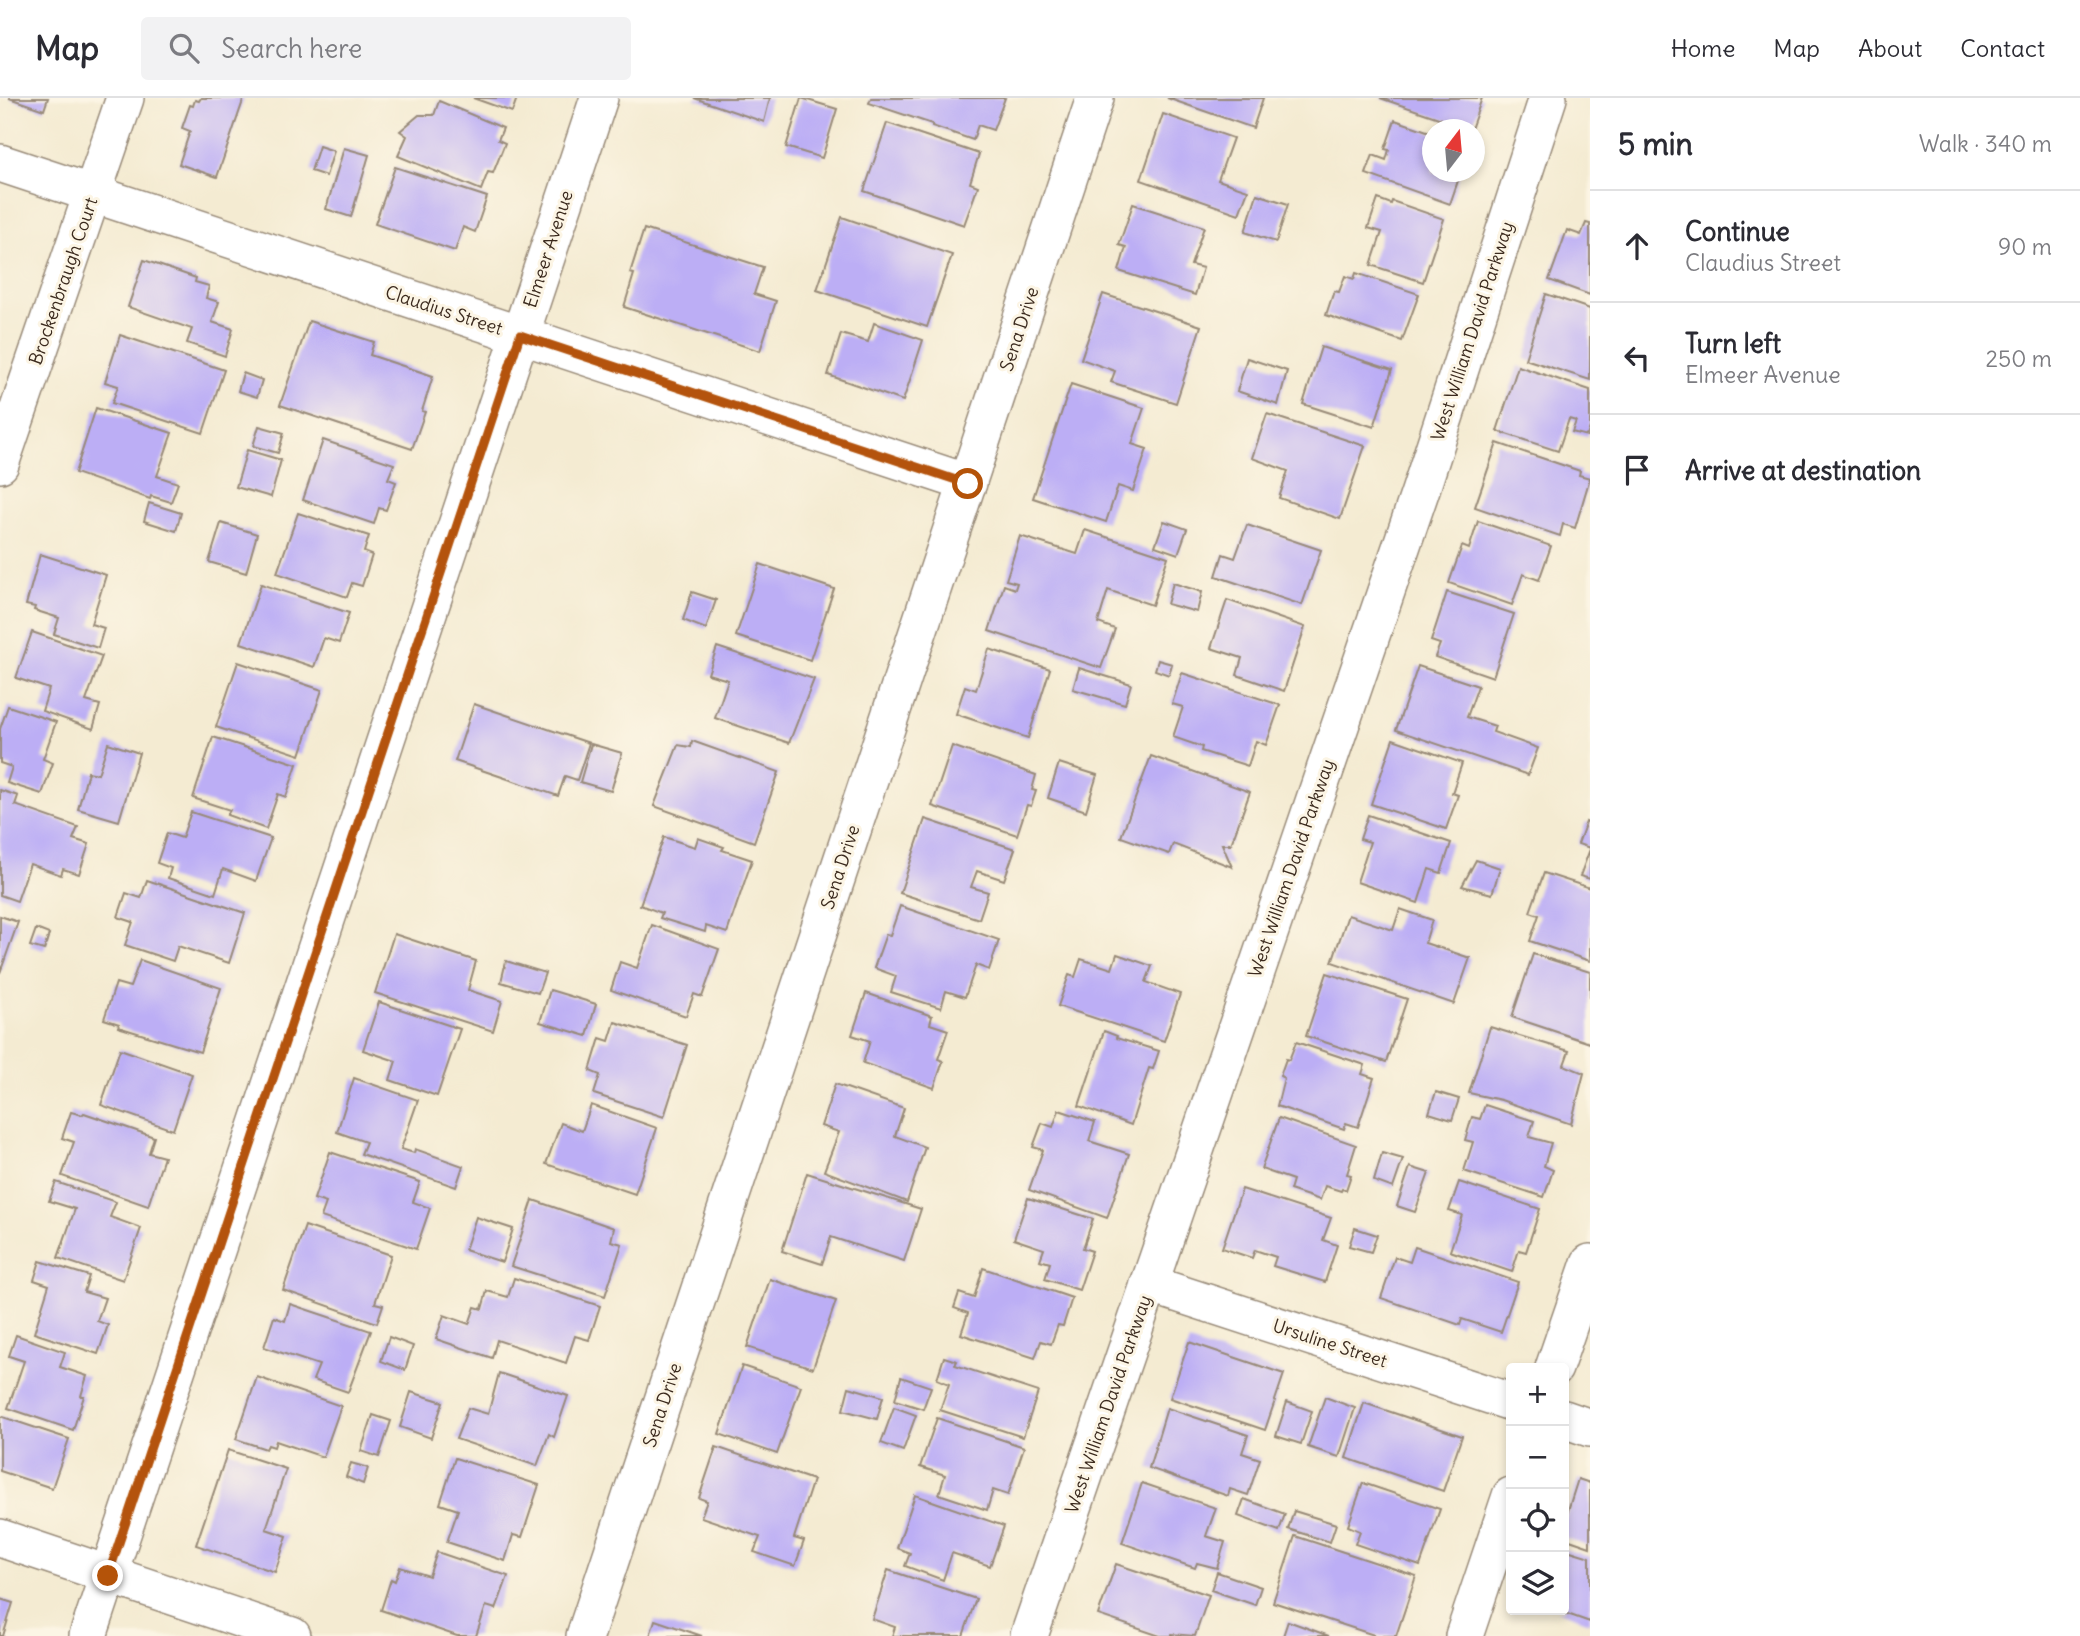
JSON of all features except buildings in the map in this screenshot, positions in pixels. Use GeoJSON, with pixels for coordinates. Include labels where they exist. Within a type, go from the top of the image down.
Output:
{"type":"FeatureCollection","features":[{"type":"Feature","properties":{"kind":"street","name":"Brockenbraugh Court"},"geometry":{"type":"LineString","coordinates":[[0,464],[124,98]]}},
{"type":"Feature","properties":{"kind":"street","name":"Elmeer Avenue"},"geometry":{"type":"LineString","coordinates":[[88,1636],[599,98]]}},
{"type":"Feature","properties":{"kind":"street","name":"Sena Drive"},"geometry":{"type":"LineString","coordinates":[[585,1636],[1095,98]]}},
{"type":"Feature","properties":{"kind":"street","name":"West William David Parkway"},"geometry":{"type":"LineString","coordinates":[[1029,1636],[1420,492],[1548,98]]}},
{"type":"Feature","properties":{"kind":"street","name":"Claudius Street"},"geometry":{"type":"LineString","coordinates":[[0,163],[968,484]]}},
{"type":"Feature","properties":{"kind":"street"},"geometry":{"type":"LineString","coordinates":[[1556,1363],[1590,1263]]}},
{"type":"Feature","properties":{"kind":"street","name":"Ursuline Street"},"geometry":{"type":"LineString","coordinates":[[1149,1284],[1506,1400]]}},
{"type":"Feature","properties":{"kind":"street"},"geometry":{"type":"LineString","coordinates":[[1569,1421],[1590,1428]]}},
{"type":"Feature","properties":{"kind":"street"},"geometry":{"type":"LineString","coordinates":[[1464,1636],[1506,1511]]}},
{"type":"Feature","properties":{"kind":"street"},"geometry":{"type":"LineString","coordinates":[[0,1538],[292,1636]]}},
{"type":"Feature","properties":{"kind":"route"},"geometry":{"type":"LineString","coordinates":[[108,1576],[520,335],[968,484]]}}]}
